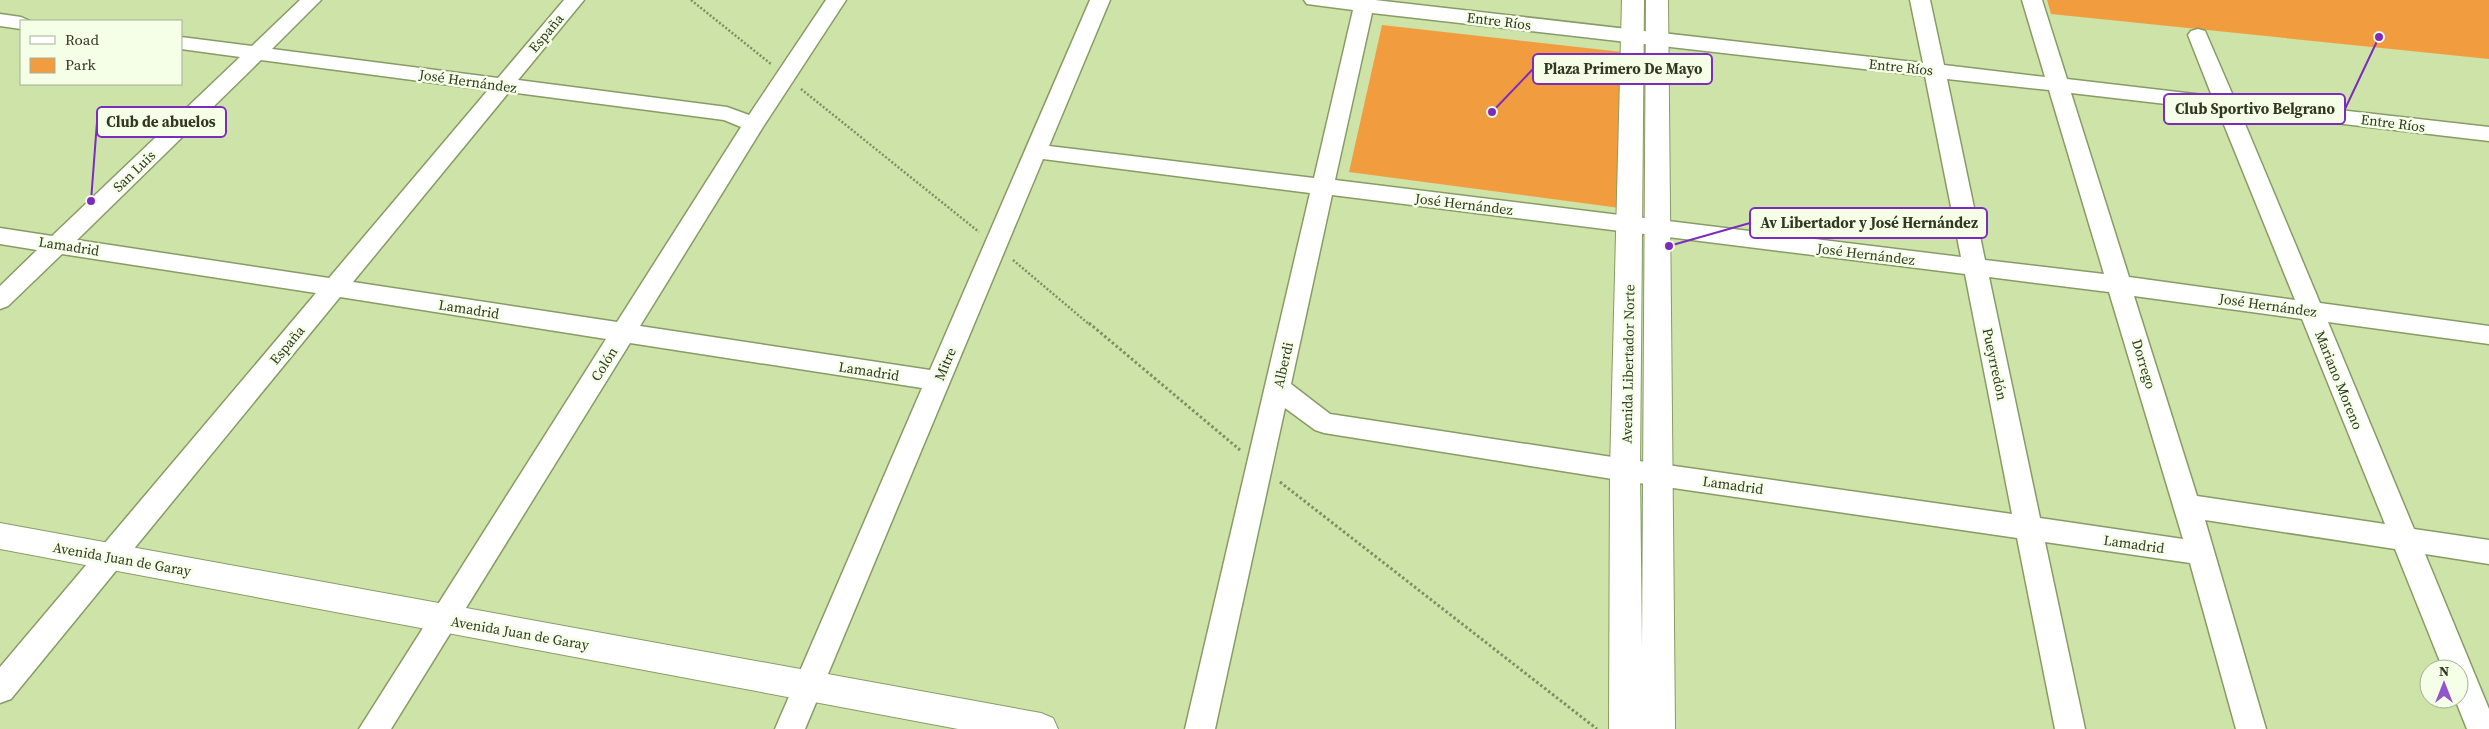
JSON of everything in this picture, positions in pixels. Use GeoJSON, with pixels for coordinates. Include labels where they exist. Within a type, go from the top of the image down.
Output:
{"type":"FeatureCollection","features":[{"type":"Feature","properties":{"kind":"main road","name":"Avenida Libertador Norte"},"geometry":{"type":"LineString","coordinates":[[1633,0],[1645,38],[1658,228],[1658,729]]}},
{"type":"Feature","properties":{"kind":"main road","name":"Avenida Libertador Norte"},"geometry":{"type":"LineString","coordinates":[[1626,729],[1625,470],[1631,224],[1645,38],[1657,0]]}},
{"type":"Feature","properties":{"kind":"main road","name":"Avenida Juan de Garay"},"geometry":{"type":"LineString","coordinates":[[0,536],[1041,729]]}},
{"type":"Feature","properties":{"kind":"street","name":"San Luis"},"geometry":{"type":"LineString","coordinates":[[0,300],[311,0]]}},
{"type":"Feature","properties":{"kind":"street","name":"España"},"geometry":{"type":"LineString","coordinates":[[0,689],[574,0]]}},
{"type":"Feature","properties":{"kind":"street","name":"Colón"},"geometry":{"type":"LineString","coordinates":[[374,729],[754,124],[836,0]]}},
{"type":"Feature","properties":{"kind":"street","name":"Mitre"},"geometry":{"type":"LineString","coordinates":[[790,729],[994,244],[1100,0]]}},
{"type":"Feature","properties":{"kind":"street","name":"Entre Ríos"},"geometry":{"type":"LineString","coordinates":[[1314,0],[1364,3],[1645,38],[2489,134]]}},
{"type":"Feature","properties":{"kind":"street","name":"Pueyrredón"},"geometry":{"type":"LineString","coordinates":[[1920,0],[2070,729]]}},
{"type":"Feature","properties":{"kind":"street","name":"Dorrego"},"geometry":{"type":"LineString","coordinates":[[2032,0],[2060,86],[2187,506],[2251,729]]}},
{"type":"Feature","properties":{"kind":"street","name":"Alberdi"},"geometry":{"type":"LineString","coordinates":[[1200,729],[1364,3]]}},
{"type":"Feature","properties":{"kind":"street"},"geometry":{"type":"LineString","coordinates":[[0,20],[20,23]]}},
{"type":"Feature","properties":{"kind":"street","name":"Mariano Moreno"},"geometry":{"type":"LineString","coordinates":[[2198,35],[2453,659]]}},
{"type":"Feature","properties":{"kind":"street","name":"José Hernández"},"geometry":{"type":"LineString","coordinates":[[182,43],[727,114],[754,124]]}},
{"type":"Feature","properties":{"kind":"street","name":"José Hernández"},"geometry":{"type":"LineString","coordinates":[[1034,152],[2120,285],[2489,335]]}},
{"type":"Feature","properties":{"kind":"street","name":"Lamadrid"},"geometry":{"type":"LineString","coordinates":[[0,236],[938,381]]}},
{"type":"Feature","properties":{"kind":"street","name":"Lamadrid"},"geometry":{"type":"LineString","coordinates":[[1277,388],[1324,423],[1625,470],[2201,553]]}},
{"type":"Feature","properties":{"kind":"street"},"geometry":{"type":"LineString","coordinates":[[2187,506],[2489,552]]}},
{"type":"Feature","properties":{"kind":"street","name":"Mariano Moreno"},"geometry":{"type":"LineString","coordinates":[[2469,698],[2482,729]]}},
{"type":"Feature","properties":{"kind":"path"},"geometry":{"type":"LineString","coordinates":[[691,0],[994,244],[1260,466],[1597,729]]}},
{"type":"Feature","properties":{"kind":"green space"},"geometry":{"type":"Polygon","coordinates":[[[2047,0],[2489,0],[2489,59],[2051,14],[2047,0]]]}},
{"type":"Feature","properties":{"kind":"green space"},"geometry":{"type":"Polygon","coordinates":[[[1382,25],[1622,52],[1620,208],[1349,172],[1382,25]]]}},
{"type":"Feature","properties":{"kind":"place","name":"Club Sportivo Belgrano"},"geometry":{"type":"Point","coordinates":[2379,37]}},
{"type":"Feature","properties":{"kind":"place","name":"Plaza Primero De Mayo"},"geometry":{"type":"Point","coordinates":[1492,112]}},
{"type":"Feature","properties":{"kind":"place","name":"Club de abuelos"},"geometry":{"type":"Point","coordinates":[91,201]}},
{"type":"Feature","properties":{"kind":"place","name":"Av Libertador y José Hernández"},"geometry":{"type":"Point","coordinates":[1669,246]}}]}
